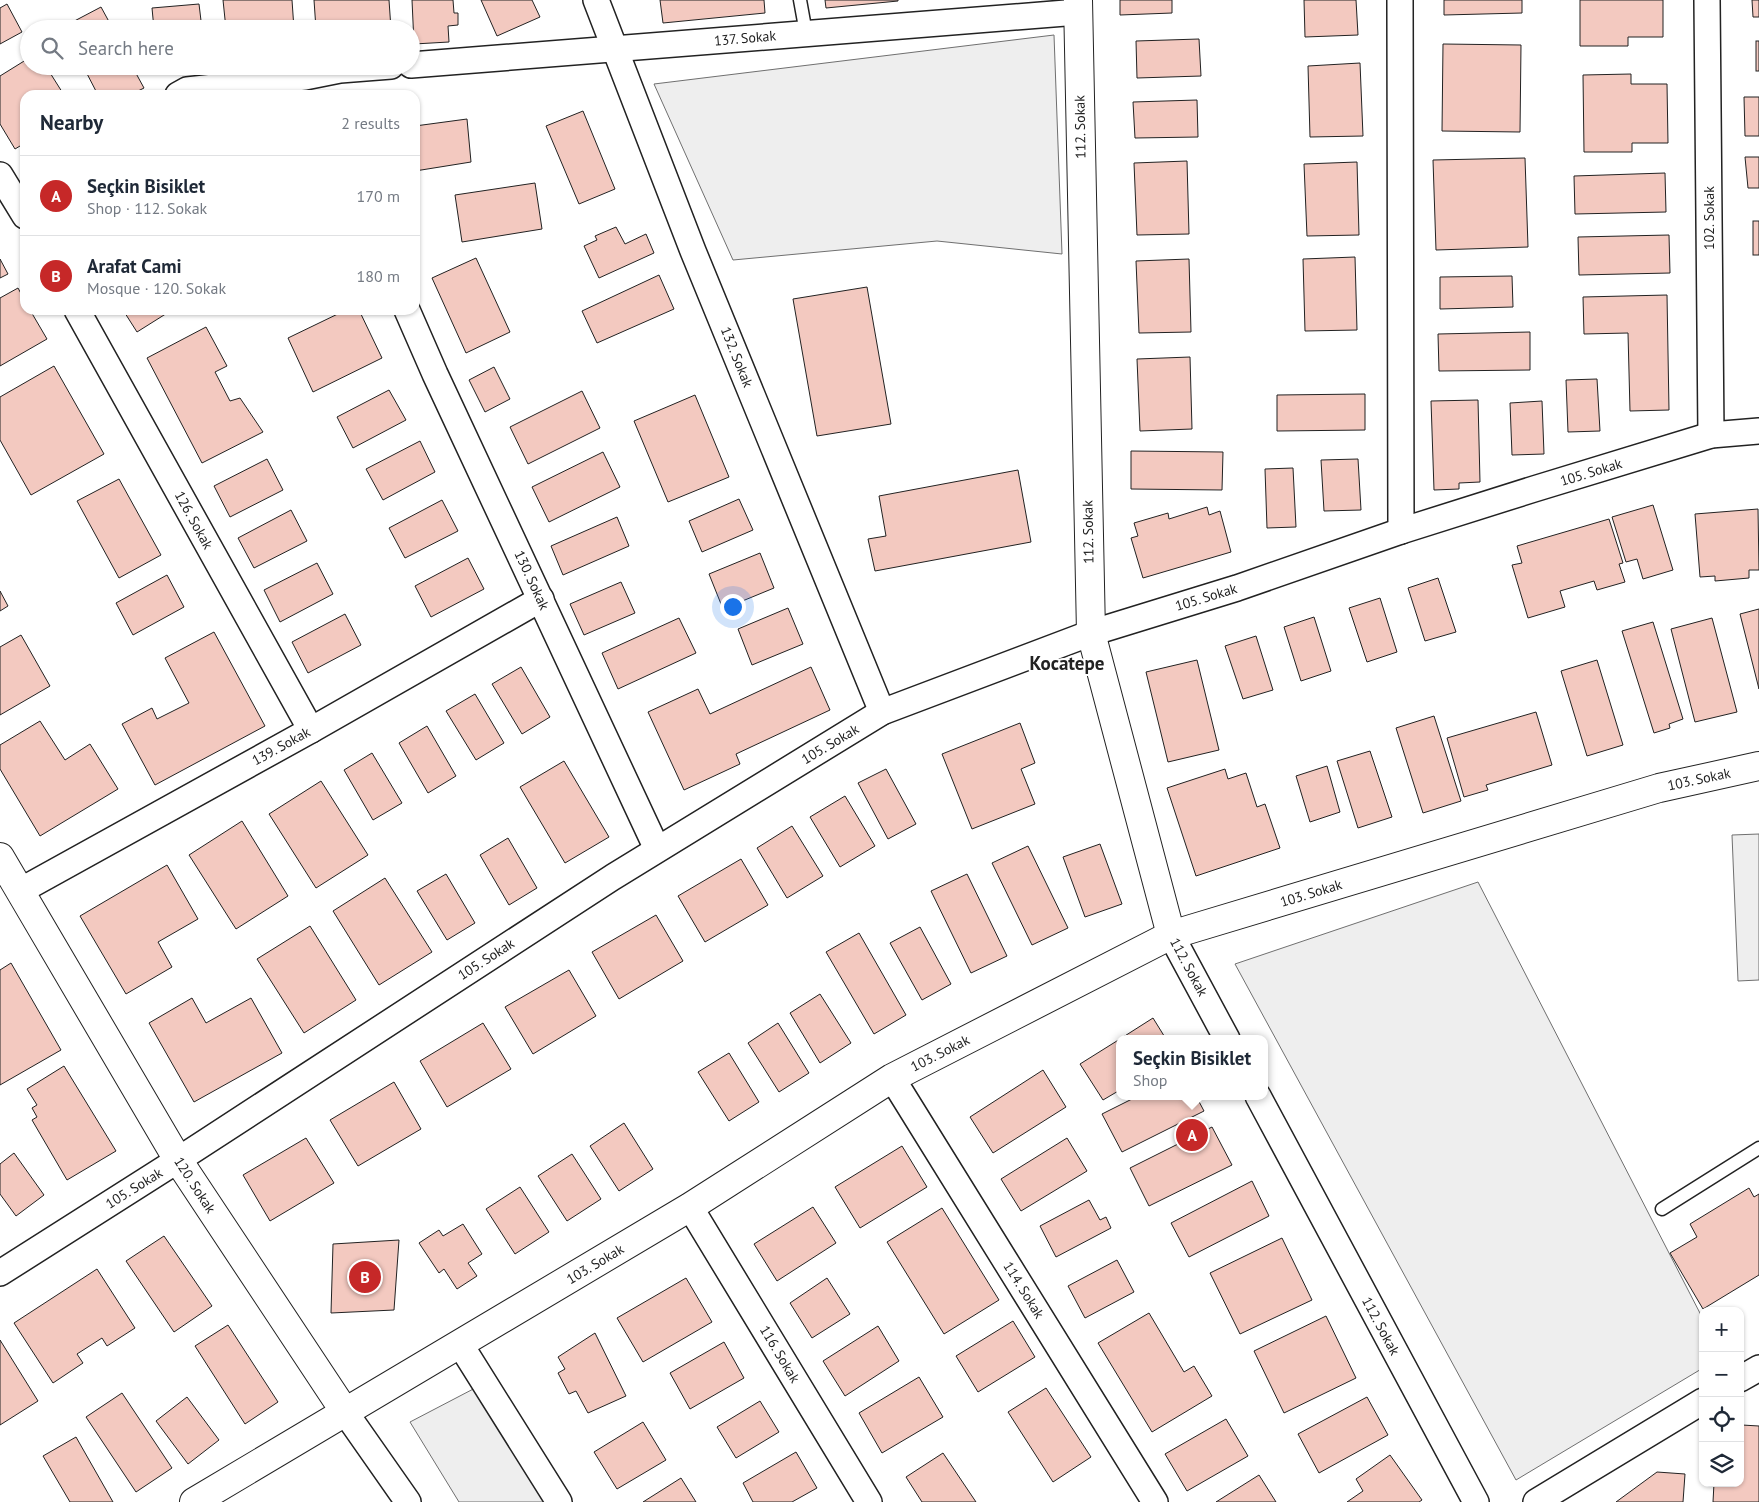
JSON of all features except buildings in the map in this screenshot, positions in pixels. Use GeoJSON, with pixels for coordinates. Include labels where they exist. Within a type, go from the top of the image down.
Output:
{"type":"FeatureCollection","features":[{"type":"Feature","properties":{"kind":"main road","name":"112. Sokak"},"geometry":{"type":"LineString","coordinates":[[1078,6],[1090,633],[1171,935]]}},
{"type":"Feature","properties":{"kind":"main road","name":"103. Sokak"},"geometry":{"type":"LineString","coordinates":[[194,1502],[690,1207],[892,1078],[1171,935],[1659,788],[1759,766]]}},
{"type":"Feature","properties":{"kind":"main road","name":"120. Sokak"},"geometry":{"type":"LineString","coordinates":[[0,856],[178,1160],[345,1412]]}},
{"type":"Feature","properties":{"kind":"street","name":"132. Sokak"},"geometry":{"type":"LineString","coordinates":[[596,0],[693,250],[882,712]]}},
{"type":"Feature","properties":{"kind":"street"},"geometry":{"type":"LineString","coordinates":[[1400,0],[1401,532]]}},
{"type":"Feature","properties":{"kind":"street","name":"102. Sokak"},"geometry":{"type":"LineString","coordinates":[[1707,0],[1711,435]]}},
{"type":"Feature","properties":{"kind":"street","name":"137. Sokak"},"geometry":{"type":"LineString","coordinates":[[420,64],[806,33],[1078,6]]}},
{"type":"Feature","properties":{"kind":"street"},"geometry":{"type":"LineString","coordinates":[[186,90],[308,86],[330,75]]}},
{"type":"Feature","properties":{"kind":"street"},"geometry":{"type":"LineString","coordinates":[[0,175],[20,201]]}},
{"type":"Feature","properties":{"kind":"street","name":"126. Sokak"},"geometry":{"type":"LineString","coordinates":[[81,315],[311,730]]}},
{"type":"Feature","properties":{"kind":"street","name":"130. Sokak"},"geometry":{"type":"LineString","coordinates":[[409,315],[657,849]]}},
{"type":"Feature","properties":{"kind":"street","name":"105. Sokak"},"geometry":{"type":"LineString","coordinates":[[0,1273],[178,1160],[612,877],[882,712],[1090,633],[1237,588],[1401,532],[1711,435],[1759,431]]}},
{"type":"Feature","properties":{"kind":"street","name":"139. Sokak"},"geometry":{"type":"LineString","coordinates":[[20,891],[311,730],[541,599]]}},
{"type":"Feature","properties":{"kind":"street","name":"112. Sokak"},"geometry":{"type":"LineString","coordinates":[[1171,935],[1225,1035]]}},
{"type":"Feature","properties":{"kind":"street","name":"114. Sokak"},"geometry":{"type":"LineString","coordinates":[[892,1078],[1155,1502]]}},
{"type":"Feature","properties":{"kind":"street","name":"112. Sokak"},"geometry":{"type":"LineString","coordinates":[[1260,1100],[1476,1502]]}},
{"type":"Feature","properties":{"kind":"street","name":"116. Sokak"},"geometry":{"type":"LineString","coordinates":[[690,1207],[869,1502]]}},
{"type":"Feature","properties":{"kind":"street"},"geometry":{"type":"LineString","coordinates":[[460,1344],[559,1502]]}},
{"type":"Feature","properties":{"kind":"street"},"geometry":{"type":"LineString","coordinates":[[1744,1377],[1759,1368]]}},
{"type":"Feature","properties":{"kind":"street"},"geometry":{"type":"LineString","coordinates":[[1536,1502],[1699,1403]]}},
{"type":"Feature","properties":{"kind":"street","name":"120. Sokak"},"geometry":{"type":"LineString","coordinates":[[345,1412],[408,1502]]}},
{"type":"Feature","properties":{"kind":"lane"},"geometry":{"type":"LineString","coordinates":[[800,0],[806,33]]}},
{"type":"Feature","properties":{"kind":"lane"},"geometry":{"type":"LineString","coordinates":[[1662,1209],[1759,1148]]}},
{"type":"Feature","properties":{"kind":"shaded area"},"geometry":{"type":"Polygon","coordinates":[[[1054,35],[1062,254],[937,241],[733,260],[654,84],[1054,35]]]}},
{"type":"Feature","properties":{"kind":"shaded area"},"geometry":{"type":"Polygon","coordinates":[[[1759,834],[1759,980],[1738,981],[1732,835],[1759,834]]]}},
{"type":"Feature","properties":{"kind":"shaded area"},"geometry":{"type":"Polygon","coordinates":[[[1478,882],[1699,1311],[1699,1370],[1516,1480],[1235,964],[1478,882]]]}},
{"type":"Feature","properties":{"kind":"shaded area"},"geometry":{"type":"Polygon","coordinates":[[[479,1386],[554,1502],[459,1502],[410,1422],[479,1386]]]}},
{"type":"Feature","properties":{"kind":"place","name":"Seçkin Bisiklet"},"geometry":{"type":"Point","coordinates":[1192,1135]}},
{"type":"Feature","properties":{"kind":"place","name":"Arafat Cami"},"geometry":{"type":"Point","coordinates":[365,1277]}},
{"type":"Feature","properties":{"kind":"district","name":"Kocatepe"},"geometry":{"type":"Point","coordinates":[1067,663]}}]}
